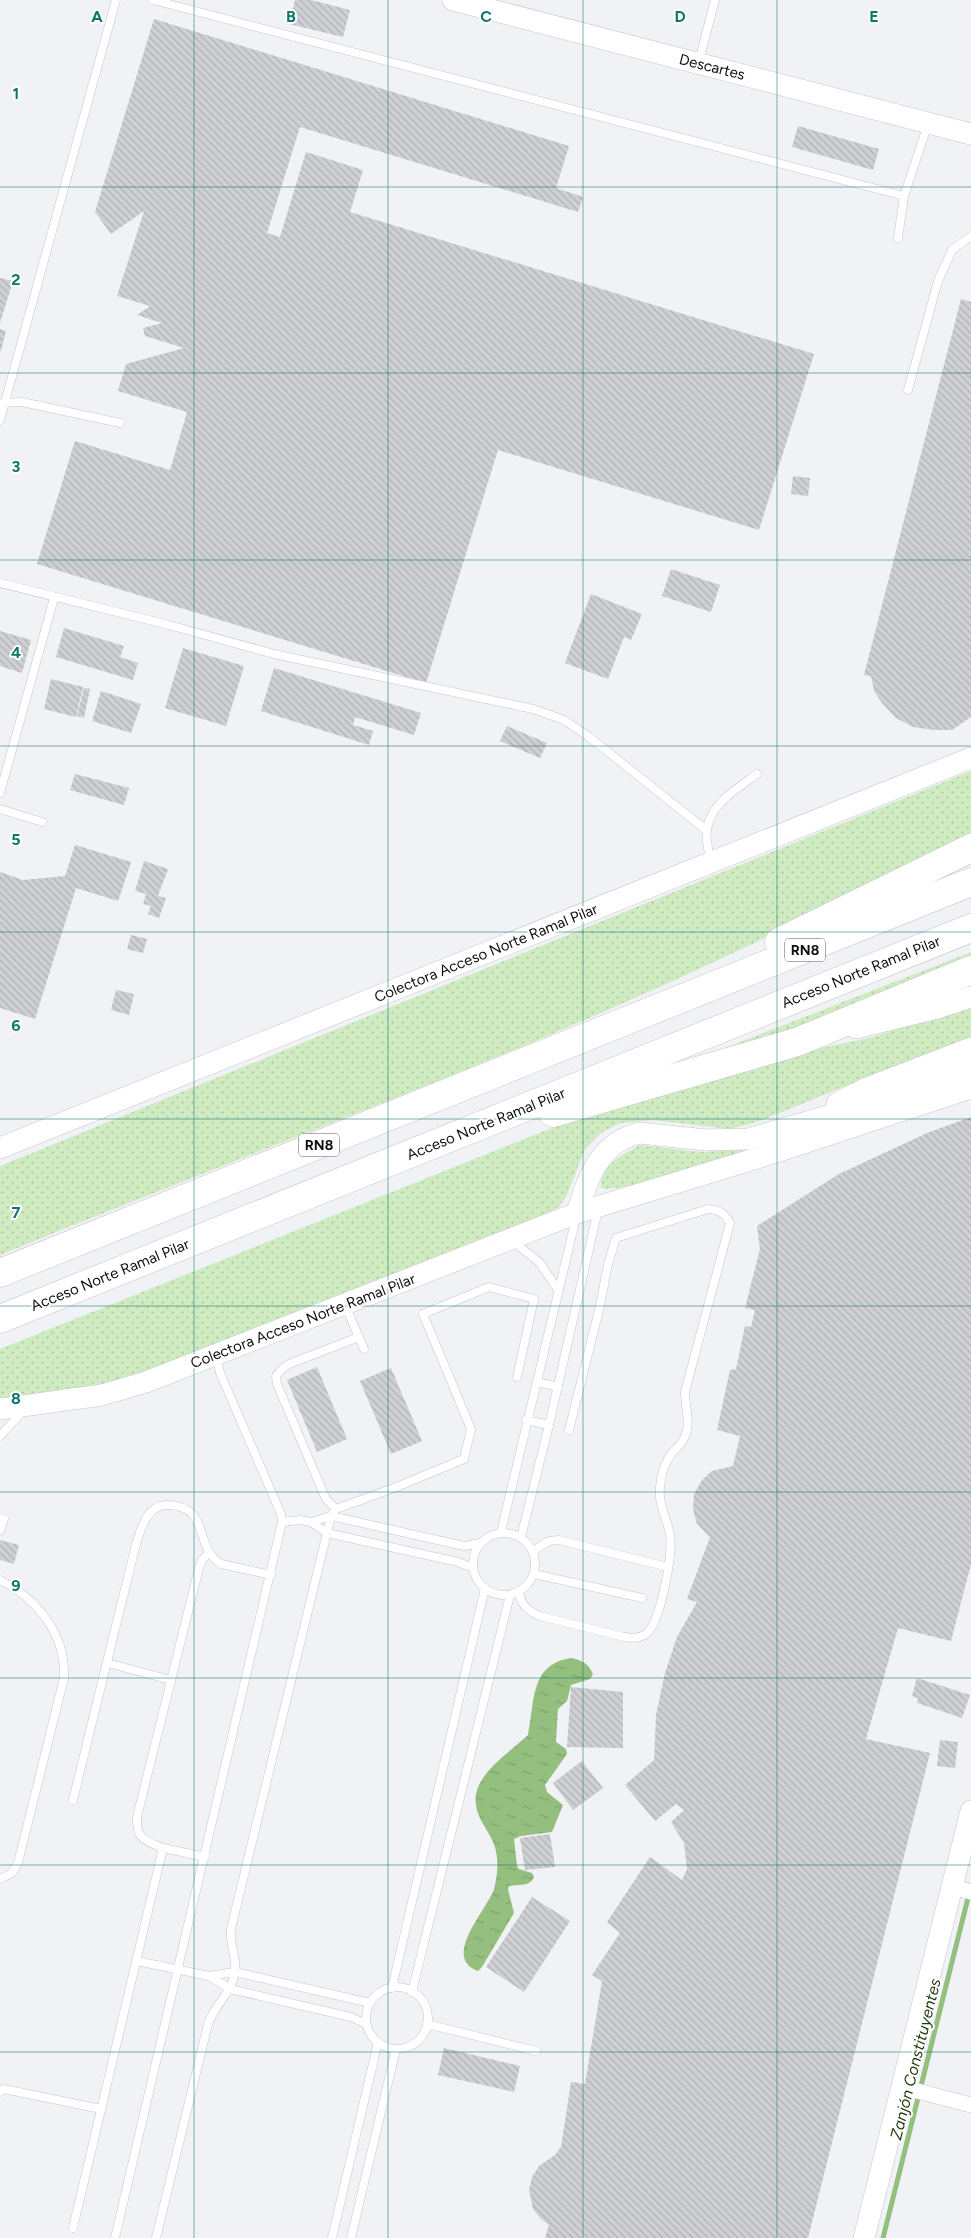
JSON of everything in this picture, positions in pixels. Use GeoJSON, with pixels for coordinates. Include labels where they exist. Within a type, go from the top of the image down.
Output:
{"type":"FeatureCollection","features":[{"type":"Feature","properties":{"kind":"highway"},"geometry":{"type":"LineString","coordinates":[[639,1017],[754,954],[971,848]]}},
{"type":"Feature","properties":{"kind":"highway","name":"RN8"},"geometry":{"type":"LineString","coordinates":[[0,1273],[971,882]]}},
{"type":"Feature","properties":{"kind":"highway","name":"Acceso Norte Ramal Pilar"},"geometry":{"type":"LineString","coordinates":[[0,1319],[971,928]]}},
{"type":"Feature","properties":{"kind":"highway"},"geometry":{"type":"LineString","coordinates":[[405,1156],[797,1042],[971,970]]}},
{"type":"Feature","properties":{"kind":"street","name":"Descartes"},"geometry":{"type":"LineString","coordinates":[[453,0],[971,134]]}},
{"type":"Feature","properties":{"kind":"street","name":"Colectora Acceso Norte Ramal Pilar"},"geometry":{"type":"LineString","coordinates":[[0,1148],[971,758]]}},
{"type":"Feature","properties":{"kind":"street"},"geometry":{"type":"LineString","coordinates":[[797,1042],[937,1008],[971,997]]}},
{"type":"Feature","properties":{"kind":"street"},"geometry":{"type":"LineString","coordinates":[[784,1129],[867,1088],[971,1048]]}},
{"type":"Feature","properties":{"kind":"street"},"geometry":{"type":"LineString","coordinates":[[577,1213],[594,1166],[610,1147],[630,1135],[640,1133],[718,1141],[748,1139],[862,1106],[971,1067]]}},
{"type":"Feature","properties":{"kind":"street","name":"Colectora Acceso Norte Ramal Pilar"},"geometry":{"type":"LineString","coordinates":[[0,1410],[102,1395],[122,1390],[577,1213],[764,1156],[971,1088]]}},
{"type":"Feature","properties":{"kind":"street"},"geometry":{"type":"LineString","coordinates":[[864,2238],[908,2088],[962,1889],[971,1811]]}},
{"type":"Feature","properties":{"kind":"street"},"geometry":{"type":"LineString","coordinates":[[908,2088],[971,2105]]}},
{"type":"Feature","properties":{"kind":"lane"},"geometry":{"type":"LineString","coordinates":[[0,420],[2,403],[116,0]]}},
{"type":"Feature","properties":{"kind":"lane"},"geometry":{"type":"LineString","coordinates":[[154,0],[904,196]]}},
{"type":"Feature","properties":{"kind":"lane"},"geometry":{"type":"LineString","coordinates":[[698,64],[715,0]]}},
{"type":"Feature","properties":{"kind":"lane"},"geometry":{"type":"LineString","coordinates":[[898,238],[904,196],[929,122]]}},
{"type":"Feature","properties":{"kind":"lane"},"geometry":{"type":"LineString","coordinates":[[908,390],[938,281],[952,250],[971,236]]}},
{"type":"Feature","properties":{"kind":"lane"},"geometry":{"type":"LineString","coordinates":[[2,403],[22,402],[120,423]]}},
{"type":"Feature","properties":{"kind":"lane"},"geometry":{"type":"LineString","coordinates":[[0,583],[54,598],[169,625],[274,654],[533,709],[564,720],[588,736],[706,830]]}},
{"type":"Feature","properties":{"kind":"lane"},"geometry":{"type":"LineString","coordinates":[[0,793],[54,598]]}},
{"type":"Feature","properties":{"kind":"lane"},"geometry":{"type":"LineString","coordinates":[[710,863],[706,830],[712,814],[723,800],[757,774]]}},
{"type":"Feature","properties":{"kind":"lane"},"geometry":{"type":"LineString","coordinates":[[0,810],[42,822]]}},
{"type":"Feature","properties":{"kind":"lane"},"geometry":{"type":"LineString","coordinates":[[521,1536],[558,1387],[599,1206]]}},
{"type":"Feature","properties":{"kind":"lane"},"geometry":{"type":"LineString","coordinates":[[519,1592],[523,1605],[531,1612],[540,1616],[624,1637],[636,1638],[645,1634],[652,1627],[668,1568],[671,1548],[670,1534],[660,1503],[660,1486],[663,1470],[671,1454],[684,1440],[689,1420],[685,1407],[685,1392],[728,1232],[730,1223],[726,1215],[717,1210],[708,1209],[616,1238],[608,1264],[600,1306],[569,1430]]}},
{"type":"Feature","properties":{"kind":"lane"},"geometry":{"type":"LineString","coordinates":[[500,1532],[577,1213]]}},
{"type":"Feature","properties":{"kind":"lane"},"geometry":{"type":"LineString","coordinates":[[510,1240],[528,1251],[540,1263],[558,1290]]}},
{"type":"Feature","properties":{"kind":"lane"},"geometry":{"type":"LineString","coordinates":[[156,2238],[208,2024],[211,2015],[230,1989],[235,1972],[236,1964],[230,1940],[231,1929],[331,1516],[336,1509],[394,1488],[464,1459],[471,1429],[423,1314],[489,1287],[534,1298],[517,1377]]}},
{"type":"Feature","properties":{"kind":"lane"},"geometry":{"type":"LineString","coordinates":[[345,1304],[364,1349]]}},
{"type":"Feature","properties":{"kind":"lane"},"geometry":{"type":"LineString","coordinates":[[336,1509],[326,1499],[277,1384],[276,1376],[289,1364],[359,1337]]}},
{"type":"Feature","properties":{"kind":"lane"},"geometry":{"type":"LineString","coordinates":[[115,2238],[271,1576],[282,1522],[281,1514],[220,1373],[216,1355]]}},
{"type":"Feature","properties":{"kind":"lane"},"geometry":{"type":"LineString","coordinates":[[537,1382],[558,1387]]}},
{"type":"Feature","properties":{"kind":"lane"},"geometry":{"type":"LineString","coordinates":[[0,1436],[28,1405]]}},
{"type":"Feature","properties":{"kind":"lane"},"geometry":{"type":"LineString","coordinates":[[526,1420],[549,1425]]}},
{"type":"Feature","properties":{"kind":"lane"},"geometry":{"type":"LineString","coordinates":[[73,1800],[136,1544],[142,1525],[152,1510],[166,1504],[183,1507],[196,1518],[209,1553],[220,1564],[271,1576]]}},
{"type":"Feature","properties":{"kind":"lane"},"geometry":{"type":"LineString","coordinates":[[311,1522],[331,1516],[464,1546],[481,1543]]}},
{"type":"Feature","properties":{"kind":"lane"},"geometry":{"type":"LineString","coordinates":[[0,1518],[4,1519],[0,1531]]}},
{"type":"Feature","properties":{"kind":"lane"},"geometry":{"type":"LineString","coordinates":[[282,1522],[300,1520],[311,1522],[327,1533],[458,1562],[473,1568]]}},
{"type":"Feature","properties":{"kind":"lane"},"geometry":{"type":"LineString","coordinates":[[500,1532],[521,1536],[534,1551],[536,1559],[531,1581],[519,1592],[510,1595],[501,1595],[485,1588],[475,1576],[473,1568],[473,1559],[481,1543],[493,1534],[500,1532]]}},
{"type":"Feature","properties":{"kind":"lane"},"geometry":{"type":"LineString","coordinates":[[534,1551],[541,1545],[559,1540],[668,1568]]}},
{"type":"Feature","properties":{"kind":"lane"},"geometry":{"type":"LineString","coordinates":[[205,1857],[146,1842],[138,1831],[137,1825],[199,1568],[202,1560],[209,1553]]}},
{"type":"Feature","properties":{"kind":"lane"},"geometry":{"type":"LineString","coordinates":[[534,1574],[642,1598]]}},
{"type":"Feature","properties":{"kind":"lane"},"geometry":{"type":"LineString","coordinates":[[0,1580],[10,1585],[36,1605],[56,1634],[65,1662],[64,1678],[18,1863],[12,1873],[0,1879]]}},
{"type":"Feature","properties":{"kind":"lane"},"geometry":{"type":"LineString","coordinates":[[392,1988],[485,1588]]}},
{"type":"Feature","properties":{"kind":"lane"},"geometry":{"type":"LineString","coordinates":[[412,1992],[510,1595]]}},
{"type":"Feature","properties":{"kind":"lane"},"geometry":{"type":"LineString","coordinates":[[107,1663],[171,1680]]}},
{"type":"Feature","properties":{"kind":"lane"},"geometry":{"type":"LineString","coordinates":[[73,2228],[164,1848]]}},
{"type":"Feature","properties":{"kind":"lane"},"geometry":{"type":"LineString","coordinates":[[137,1961],[209,1976],[235,1972],[370,2003]]}},
{"type":"Feature","properties":{"kind":"lane"},"geometry":{"type":"LineString","coordinates":[[209,1976],[230,1989],[351,2017],[366,2024]]}},
{"type":"Feature","properties":{"kind":"lane"},"geometry":{"type":"LineString","coordinates":[[402,1988],[412,1992],[425,2005],[427,2024],[419,2039],[413,2044],[396,2049],[378,2042],[366,2024],[370,2003],[383,1990],[402,1988]]}},
{"type":"Feature","properties":{"kind":"lane"},"geometry":{"type":"LineString","coordinates":[[427,2024],[536,2051]]}},
{"type":"Feature","properties":{"kind":"lane"},"geometry":{"type":"LineString","coordinates":[[332,2238],[378,2042]]}},
{"type":"Feature","properties":{"kind":"lane"},"geometry":{"type":"LineString","coordinates":[[351,2238],[396,2049]]}},
{"type":"Feature","properties":{"kind":"lane"},"geometry":{"type":"LineString","coordinates":[[0,2092],[4,2089],[101,2108]]}},
{"type":"Feature","properties":{"kind":"shaded area"},"geometry":{"type":"Polygon","coordinates":[[[971,771],[971,838],[754,943],[644,994],[533,1042],[0,1255],[0,1166],[971,771]]]}},
{"type":"Feature","properties":{"kind":"shaded area"},"geometry":{"type":"Polygon","coordinates":[[[971,952],[971,963],[725,1055],[720,1050],[971,952]]]}},
{"type":"Feature","properties":{"kind":"shaded area"},"geometry":{"type":"Polygon","coordinates":[[[971,1006],[971,1039],[838,1089],[760,1121],[730,1129],[652,1120],[620,1123],[601,1133],[585,1149],[566,1197],[559,1207],[547,1213],[121,1381],[0,1401],[0,1349],[552,1128],[792,1054],[869,1038],[971,1006]]]}},
{"type":"Feature","properties":{"kind":"shaded area"},"geometry":{"type":"Polygon","coordinates":[[[640,1145],[701,1152],[734,1150],[757,1146],[703,1166],[654,1181],[632,1186],[601,1188],[602,1180],[609,1166],[640,1145]]]}},
{"type":"Feature","properties":{"kind":"water"},"geometry":{"type":"Polygon","coordinates":[[[571,1658],[585,1663],[593,1674],[590,1679],[571,1685],[567,1701],[558,1709],[556,1742],[566,1749],[567,1754],[545,1785],[547,1792],[563,1805],[552,1832],[521,1836],[514,1839],[517,1866],[519,1869],[532,1873],[534,1877],[527,1884],[509,1886],[508,1889],[514,1913],[478,1971],[468,1964],[464,1955],[465,1944],[494,1889],[497,1855],[494,1844],[479,1815],[476,1794],[479,1785],[490,1769],[528,1735],[536,1687],[541,1677],[548,1668],[557,1662],[571,1658]]]}},
{"type":"Feature","properties":{"kind":"building"},"geometry":{"type":"Polygon","coordinates":[[[295,0],[311,0],[350,10],[343,37],[289,24],[295,0]]]}},
{"type":"Feature","properties":{"kind":"building"},"geometry":{"type":"Polygon","coordinates":[[[154,19],[569,146],[556,188],[583,197],[578,212],[300,127],[267,233],[280,237],[306,152],[363,170],[350,212],[814,354],[759,530],[498,450],[426,683],[37,564],[75,441],[170,470],[187,412],[118,391],[126,364],[184,348],[145,336],[143,328],[162,323],[137,315],[150,306],[117,296],[144,211],[111,234],[95,212],[154,19]]]}},
{"type":"Feature","properties":{"kind":"building"},"geometry":{"type":"Polygon","coordinates":[[[798,126],[879,149],[873,170],[792,147],[798,126]]]}},
{"type":"Feature","properties":{"kind":"building"},"geometry":{"type":"Polygon","coordinates":[[[0,278],[13,281],[0,323],[0,278]]]}},
{"type":"Feature","properties":{"kind":"building"},"geometry":{"type":"Polygon","coordinates":[[[961,299],[971,302],[971,717],[952,730],[935,730],[913,727],[896,718],[874,691],[871,676],[864,675],[961,299]]]}},
{"type":"Feature","properties":{"kind":"building"},"geometry":{"type":"Polygon","coordinates":[[[0,329],[6,331],[1,351],[0,351],[0,329]]]}},
{"type":"Feature","properties":{"kind":"building"},"geometry":{"type":"Polygon","coordinates":[[[793,476],[810,478],[808,496],[791,494],[793,476]]]}},
{"type":"Feature","properties":{"kind":"building"},"geometry":{"type":"Polygon","coordinates":[[[671,569],[720,585],[711,612],[662,596],[671,569]]]}},
{"type":"Feature","properties":{"kind":"building"},"geometry":{"type":"Polygon","coordinates":[[[591,594],[642,614],[631,640],[624,637],[608,679],[565,663],[591,594]]]}},
{"type":"Feature","properties":{"kind":"building"},"geometry":{"type":"Polygon","coordinates":[[[64,628],[124,646],[120,657],[138,663],[133,680],[56,657],[64,628]]]}},
{"type":"Feature","properties":{"kind":"building"},"geometry":{"type":"Polygon","coordinates":[[[0,631],[31,640],[22,673],[0,666],[0,631]]]}},
{"type":"Feature","properties":{"kind":"building"},"geometry":{"type":"Polygon","coordinates":[[[183,648],[244,666],[226,726],[165,708],[183,648]]]}},
{"type":"Feature","properties":{"kind":"building"},"geometry":{"type":"Polygon","coordinates":[[[274,668],[421,713],[414,735],[355,717],[353,725],[373,731],[369,745],[261,711],[274,668]]]}},
{"type":"Feature","properties":{"kind":"building"},"geometry":{"type":"Polygon","coordinates":[[[51,679],[83,687],[76,717],[44,709],[51,679]]]}},
{"type":"Feature","properties":{"kind":"building"},"geometry":{"type":"Polygon","coordinates":[[[84,688],[90,689],[84,718],[77,716],[84,688]]]}},
{"type":"Feature","properties":{"kind":"building"},"geometry":{"type":"Polygon","coordinates":[[[101,691],[141,704],[131,733],[92,721],[101,691]]]}},
{"type":"Feature","properties":{"kind":"building"},"geometry":{"type":"Polygon","coordinates":[[[507,726],[547,743],[540,758],[500,741],[507,726]]]}},
{"type":"Feature","properties":{"kind":"building"},"geometry":{"type":"Polygon","coordinates":[[[75,774],[129,788],[124,805],[70,790],[75,774]]]}},
{"type":"Feature","properties":{"kind":"building"},"geometry":{"type":"Polygon","coordinates":[[[75,845],[131,862],[118,901],[76,888],[35,1019],[0,1008],[0,872],[23,880],[65,876],[75,845]]]}},
{"type":"Feature","properties":{"kind":"building"},"geometry":{"type":"Polygon","coordinates":[[[144,861],[168,869],[158,896],[166,898],[159,918],[148,914],[151,906],[143,904],[146,894],[135,891],[144,861]]]}},
{"type":"Feature","properties":{"kind":"building"},"geometry":{"type":"Polygon","coordinates":[[[131,935],[147,939],[143,953],[127,949],[131,935]]]}},
{"type":"Feature","properties":{"kind":"building"},"geometry":{"type":"Polygon","coordinates":[[[116,990],[134,994],[129,1015],[111,1010],[116,990]]]}},
{"type":"Feature","properties":{"kind":"building"},"geometry":{"type":"Polygon","coordinates":[[[971,1117],[971,1564],[951,1641],[898,1628],[866,1739],[930,1753],[808,2238],[545,2238],[549,2225],[533,2209],[529,2190],[532,2177],[539,2166],[555,2155],[561,2147],[571,2082],[585,2084],[602,1981],[592,1975],[620,1933],[607,1922],[650,1857],[682,1880],[687,1869],[684,1843],[671,1822],[684,1810],[676,1804],[655,1821],[625,1785],[654,1760],[656,1715],[665,1673],[677,1637],[697,1602],[687,1599],[710,1537],[697,1524],[693,1509],[694,1494],[702,1480],[712,1471],[733,1466],[740,1436],[717,1430],[730,1370],[736,1369],[745,1326],[751,1327],[755,1310],[745,1308],[760,1249],[757,1226],[839,1174],[927,1133],[971,1117]]]}},
{"type":"Feature","properties":{"kind":"building"},"geometry":{"type":"Polygon","coordinates":[[[317,1367],[347,1439],[317,1452],[287,1380],[317,1367]]]}},
{"type":"Feature","properties":{"kind":"building"},"geometry":{"type":"Polygon","coordinates":[[[391,1368],[422,1441],[391,1454],[360,1381],[391,1368]]]}},
{"type":"Feature","properties":{"kind":"building"},"geometry":{"type":"Polygon","coordinates":[[[0,1540],[19,1545],[14,1564],[0,1560],[0,1540]]]}},
{"type":"Feature","properties":{"kind":"building"},"geometry":{"type":"Polygon","coordinates":[[[917,1678],[970,1695],[962,1718],[917,1703],[918,1698],[912,1696],[917,1678]]]}},
{"type":"Feature","properties":{"kind":"building"},"geometry":{"type":"Polygon","coordinates":[[[571,1687],[623,1692],[623,1748],[567,1747],[571,1687]]]}},
{"type":"Feature","properties":{"kind":"building"},"geometry":{"type":"Polygon","coordinates":[[[940,1740],[958,1742],[955,1768],[937,1766],[940,1740]]]}},
{"type":"Feature","properties":{"kind":"building"},"geometry":{"type":"Polygon","coordinates":[[[582,1761],[603,1788],[573,1810],[553,1783],[582,1761]]]}},
{"type":"Feature","properties":{"kind":"building"},"geometry":{"type":"Polygon","coordinates":[[[550,1834],[555,1867],[525,1870],[520,1838],[550,1834]]]}},
{"type":"Feature","properties":{"kind":"building"},"geometry":{"type":"Polygon","coordinates":[[[532,1897],[570,1921],[524,1992],[486,1967],[532,1897]]]}},
{"type":"Feature","properties":{"kind":"building"},"geometry":{"type":"Polygon","coordinates":[[[444,2048],[520,2066],[514,2092],[438,2075],[444,2048]]]}},
{"type":"Feature","properties":{"kind":"waterway","name":"Zanjón Constituyentes"},"geometry":{"type":"LineString","coordinates":[[883,2238],[969,1894]]}}]}
